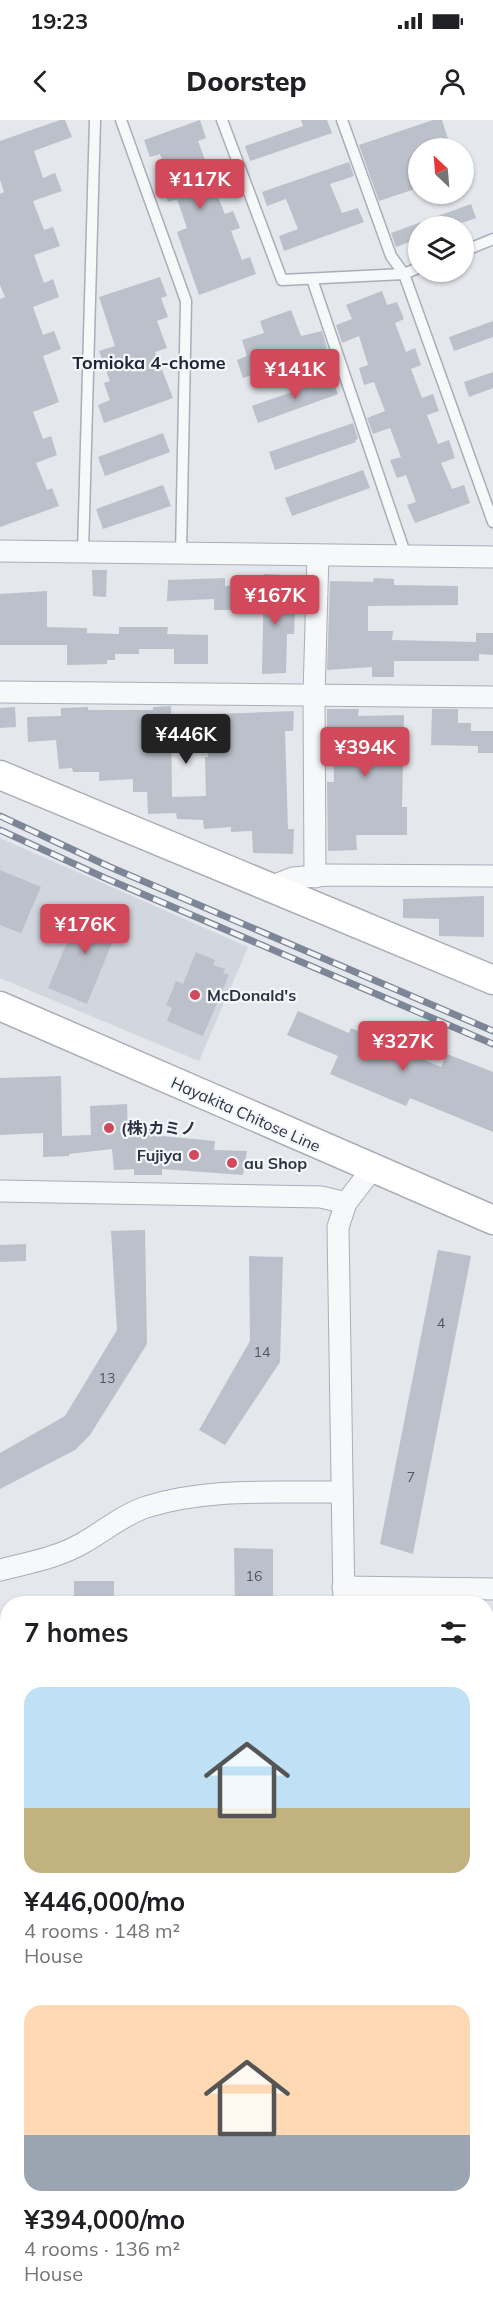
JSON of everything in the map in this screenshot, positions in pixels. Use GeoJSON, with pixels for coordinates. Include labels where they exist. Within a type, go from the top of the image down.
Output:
{"type":"FeatureCollection","features":[{"type":"Feature","properties":{"kind":"main road"},"geometry":{"type":"LineString","coordinates":[[0,775],[493,980]]}},
{"type":"Feature","properties":{"kind":"main road","name":"Hayakita Chitose Line"},"geometry":{"type":"LineString","coordinates":[[0,1006],[493,1220]]}},
{"type":"Feature","properties":{"kind":"street"},"geometry":{"type":"LineString","coordinates":[[0,550],[493,557]]}},
{"type":"Feature","properties":{"kind":"street"},"geometry":{"type":"LineString","coordinates":[[315,877],[314,694],[318,555]]}},
{"type":"Feature","properties":{"kind":"street"},"geometry":{"type":"LineString","coordinates":[[0,692],[493,697]]}},
{"type":"Feature","properties":{"kind":"street"},"geometry":{"type":"LineString","coordinates":[[270,887],[293,878],[493,876]]}},
{"type":"Feature","properties":{"kind":"street"},"geometry":{"type":"LineString","coordinates":[[372,1169],[346,1203],[338,1227],[344,1595],[493,1589]]}},
{"type":"Feature","properties":{"kind":"street"},"geometry":{"type":"LineString","coordinates":[[0,1191],[321,1197],[346,1203]]}},
{"type":"Feature","properties":{"kind":"street"},"geometry":{"type":"LineString","coordinates":[[0,1570],[50,1558],[82,1544],[114,1523],[145,1508],[182,1499],[217,1494],[342,1492]]}},
{"type":"Feature","properties":{"kind":"lane"},"geometry":{"type":"LineString","coordinates":[[83,552],[96,120]]}},
{"type":"Feature","properties":{"kind":"lane"},"geometry":{"type":"LineString","coordinates":[[121,120],[186,301],[181,553]]}},
{"type":"Feature","properties":{"kind":"lane"},"geometry":{"type":"LineString","coordinates":[[222,120],[282,280],[408,272]]}},
{"type":"Feature","properties":{"kind":"lane"},"geometry":{"type":"LineString","coordinates":[[342,120],[391,256],[404,274],[493,522]]}},
{"type":"Feature","properties":{"kind":"lane"},"geometry":{"type":"LineString","coordinates":[[474,247],[493,239]]}},
{"type":"Feature","properties":{"kind":"lane"},"geometry":{"type":"LineString","coordinates":[[312,279],[406,556]]}},
{"type":"Feature","properties":{"kind":"shaded area"},"geometry":{"type":"Polygon","coordinates":[[[0,838],[248,947],[199,1061],[0,978],[0,838]]]}},
{"type":"Feature","properties":{"kind":"building"},"geometry":{"type":"Polygon","coordinates":[[[65,120],[72,137],[34,151],[43,178],[55,173],[62,191],[33,201],[44,230],[53,227],[60,246],[34,255],[44,283],[53,279],[59,297],[33,307],[43,335],[54,331],[61,349],[43,356],[59,402],[33,412],[43,439],[51,436],[57,455],[36,463],[47,490],[52,488],[59,506],[0,527],[0,299],[5,297],[0,285],[0,194],[4,192],[0,180],[0,141],[65,120]]]}},
{"type":"Feature","properties":{"kind":"building"},"geometry":{"type":"Polygon","coordinates":[[[200,120],[206,138],[198,141],[208,168],[215,166],[221,183],[213,185],[225,214],[233,211],[240,228],[231,231],[242,260],[250,257],[256,274],[199,295],[177,232],[187,228],[177,199],[168,202],[162,185],[170,182],[160,154],[150,157],[144,140],[200,120]]]}},
{"type":"Feature","properties":{"kind":"building"},"geometry":{"type":"Polygon","coordinates":[[[301,120],[327,120],[332,133],[250,161],[245,146],[303,126],[301,120]]]}},
{"type":"Feature","properties":{"kind":"building"},"geometry":{"type":"Polygon","coordinates":[[[433,120],[442,120],[448,138],[408,138],[408,191],[379,201],[359,145],[433,120]]]}},
{"type":"Feature","properties":{"kind":"building"},"geometry":{"type":"Polygon","coordinates":[[[349,162],[354,176],[330,184],[342,213],[358,208],[364,222],[284,251],[279,236],[298,229],[286,199],[267,206],[262,192],[349,162]]]}},
{"type":"Feature","properties":{"kind":"building"},"geometry":{"type":"Polygon","coordinates":[[[471,204],[476,218],[474,219],[474,216],[438,216],[471,204]]]}},
{"type":"Feature","properties":{"kind":"building"},"geometry":{"type":"Polygon","coordinates":[[[408,227],[408,243],[396,247],[391,233],[408,227]]]}},
{"type":"Feature","properties":{"kind":"building"},"geometry":{"type":"Polygon","coordinates":[[[160,277],[167,296],[161,298],[168,317],[157,321],[167,348],[155,352],[173,398],[104,423],[98,405],[110,400],[104,383],[110,381],[99,351],[115,346],[99,297],[160,277]]]}},
{"type":"Feature","properties":{"kind":"building"},"geometry":{"type":"Polygon","coordinates":[[[382,291],[387,305],[397,302],[404,319],[395,323],[406,352],[415,348],[421,365],[411,369],[422,398],[433,394],[439,411],[427,415],[438,444],[449,440],[455,458],[441,463],[452,489],[464,485],[470,503],[415,523],[407,505],[416,502],[406,475],[397,478],[390,460],[401,457],[390,428],[373,434],[367,418],[385,411],[374,382],[364,385],[359,368],[368,365],[359,336],[342,343],[336,325],[352,319],[346,305],[382,291]]]}},
{"type":"Feature","properties":{"kind":"building"},"geometry":{"type":"Polygon","coordinates":[[[291,310],[301,336],[322,331],[327,348],[243,378],[237,360],[247,356],[242,340],[264,333],[260,321],[291,310]]]}},
{"type":"Feature","properties":{"kind":"building"},"geometry":{"type":"Polygon","coordinates":[[[493,321],[493,337],[454,351],[449,337],[493,321]]]}},
{"type":"Feature","properties":{"kind":"building"},"geometry":{"type":"Polygon","coordinates":[[[493,372],[493,388],[469,397],[464,382],[493,372]]]}},
{"type":"Feature","properties":{"kind":"building"},"geometry":{"type":"Polygon","coordinates":[[[332,378],[338,394],[258,423],[252,406],[332,378]]]}},
{"type":"Feature","properties":{"kind":"building"},"geometry":{"type":"Polygon","coordinates":[[[353,423],[358,439],[355,440],[356,442],[275,470],[269,452],[353,423]]]}},
{"type":"Feature","properties":{"kind":"building"},"geometry":{"type":"Polygon","coordinates":[[[163,433],[170,452],[105,476],[98,457],[163,433]]]}},
{"type":"Feature","properties":{"kind":"building"},"geometry":{"type":"Polygon","coordinates":[[[363,470],[370,488],[292,516],[285,498],[363,470]]]}},
{"type":"Feature","properties":{"kind":"building"},"geometry":{"type":"Polygon","coordinates":[[[163,485],[171,506],[103,529],[96,509],[163,485]]]}},
{"type":"Feature","properties":{"kind":"building"},"geometry":{"type":"Polygon","coordinates":[[[92,570],[107,570],[106,597],[93,596],[92,570]]]}},
{"type":"Feature","properties":{"kind":"building"},"geometry":{"type":"Polygon","coordinates":[[[264,574],[285,575],[283,613],[295,613],[294,634],[287,634],[286,673],[262,674],[264,574]]]}},
{"type":"Feature","properties":{"kind":"building"},"geometry":{"type":"Polygon","coordinates":[[[225,578],[225,586],[235,585],[236,610],[214,610],[214,599],[167,601],[168,580],[225,578]]]}},
{"type":"Feature","properties":{"kind":"building"},"geometry":{"type":"Polygon","coordinates":[[[374,578],[394,579],[394,585],[458,586],[458,605],[368,606],[368,631],[393,631],[392,640],[476,642],[476,633],[493,633],[493,655],[479,654],[479,661],[394,661],[394,677],[372,677],[372,667],[327,670],[330,581],[373,582],[374,578]]]}},
{"type":"Feature","properties":{"kind":"building"},"geometry":{"type":"Polygon","coordinates":[[[47,591],[47,627],[87,628],[87,633],[119,634],[119,627],[168,627],[167,634],[208,635],[208,664],[174,664],[174,649],[139,649],[139,654],[115,654],[115,660],[107,660],[107,664],[67,665],[67,645],[0,645],[0,594],[47,591]]]}},
{"type":"Feature","properties":{"kind":"building"},"geometry":{"type":"Polygon","coordinates":[[[171,706],[172,797],[206,796],[207,734],[214,734],[214,714],[294,711],[293,731],[285,731],[288,829],[294,829],[293,854],[253,853],[252,831],[231,832],[231,827],[204,829],[203,820],[177,819],[176,813],[148,814],[147,792],[133,792],[133,779],[99,781],[99,772],[73,772],[72,768],[59,769],[56,740],[28,742],[27,717],[61,716],[61,708],[153,710],[153,707],[171,706]]]}},
{"type":"Feature","properties":{"kind":"building"},"geometry":{"type":"Polygon","coordinates":[[[15,707],[16,727],[0,728],[0,708],[15,707]]]}},
{"type":"Feature","properties":{"kind":"building"},"geometry":{"type":"Polygon","coordinates":[[[327,709],[359,709],[358,716],[404,715],[402,807],[407,807],[407,835],[356,835],[357,850],[328,851],[327,782],[334,782],[333,730],[327,730],[327,709]]]}},
{"type":"Feature","properties":{"kind":"building"},"geometry":{"type":"Polygon","coordinates":[[[432,709],[458,709],[458,723],[471,723],[471,731],[493,731],[493,753],[478,753],[478,746],[431,745],[432,709]]]}},
{"type":"Feature","properties":{"kind":"building"},"geometry":{"type":"Polygon","coordinates":[[[0,870],[41,887],[21,933],[0,925],[0,870]]]}},
{"type":"Feature","properties":{"kind":"building"},"geometry":{"type":"Polygon","coordinates":[[[484,896],[484,937],[439,936],[439,919],[403,918],[403,899],[484,896]]]}},
{"type":"Feature","properties":{"kind":"building"},"geometry":{"type":"Polygon","coordinates":[[[82,906],[121,921],[87,1004],[48,988],[82,906]]]}},
{"type":"Feature","properties":{"kind":"building","name":"McDonald's"},"geometry":{"type":"Polygon","coordinates":[[[196,952],[215,960],[213,965],[225,969],[223,973],[229,975],[203,1036],[167,1021],[172,1008],[166,1005],[176,981],[183,984],[196,952]]]}},
{"type":"Feature","properties":{"kind":"building"},"geometry":{"type":"Polygon","coordinates":[[[298,1011],[349,1033],[351,1028],[441,1067],[447,1054],[493,1072],[493,1132],[410,1098],[406,1106],[330,1074],[338,1056],[287,1035],[298,1011]]]}},
{"type":"Feature","properties":{"kind":"building"},"geometry":{"type":"Polygon","coordinates":[[[61,1076],[62,1136],[91,1135],[90,1106],[127,1104],[128,1129],[161,1129],[162,1136],[215,1141],[214,1150],[247,1151],[243,1175],[162,1169],[162,1175],[134,1175],[134,1169],[114,1170],[112,1149],[69,1154],[69,1156],[43,1157],[43,1133],[0,1135],[0,1078],[61,1076]]]}},
{"type":"Feature","properties":{"kind":"building"},"geometry":{"type":"Polygon","coordinates":[[[145,1230],[147,1344],[90,1435],[75,1450],[0,1489],[0,1453],[65,1416],[117,1330],[111,1231],[145,1230]]]}},
{"type":"Feature","properties":{"kind":"building"},"geometry":{"type":"Polygon","coordinates":[[[26,1244],[26,1261],[0,1262],[0,1245],[26,1244]]]}},
{"type":"Feature","properties":{"kind":"building"},"geometry":{"type":"Polygon","coordinates":[[[438,1250],[471,1256],[413,1554],[380,1544],[438,1250]]]}},
{"type":"Feature","properties":{"kind":"building"},"geometry":{"type":"Polygon","coordinates":[[[249,1256],[283,1257],[280,1362],[225,1445],[199,1430],[250,1341],[249,1256]]]}},
{"type":"Feature","properties":{"kind":"building"},"geometry":{"type":"Polygon","coordinates":[[[234,1548],[273,1549],[273,1596],[235,1596],[234,1548]]]}},
{"type":"Feature","properties":{"kind":"building"},"geometry":{"type":"Polygon","coordinates":[[[74,1581],[114,1581],[114,1596],[74,1596],[74,1581]]]}},
{"type":"Feature","properties":{"kind":"railway"},"geometry":{"type":"LineString","coordinates":[[0,816],[110,867],[493,1031]]}},
{"type":"Feature","properties":{"kind":"railway"},"geometry":{"type":"LineString","coordinates":[[0,830],[105,878],[493,1044]]}},
{"type":"Feature","properties":{"kind":"place","name":"McDonald's"},"geometry":{"type":"Point","coordinates":[195,995]}},
{"type":"Feature","properties":{"kind":"place","name":"(株)カミノ"},"geometry":{"type":"Point","coordinates":[109,1128]}},
{"type":"Feature","properties":{"kind":"place","name":"Fujiya"},"geometry":{"type":"Point","coordinates":[194,1155]}},
{"type":"Feature","properties":{"kind":"place","name":"au Shop"},"geometry":{"type":"Point","coordinates":[232,1163]}},
{"type":"Feature","properties":{"kind":"district","name":"Tomioka 4-chome"},"geometry":{"type":"Point","coordinates":[149,363]}}]}
